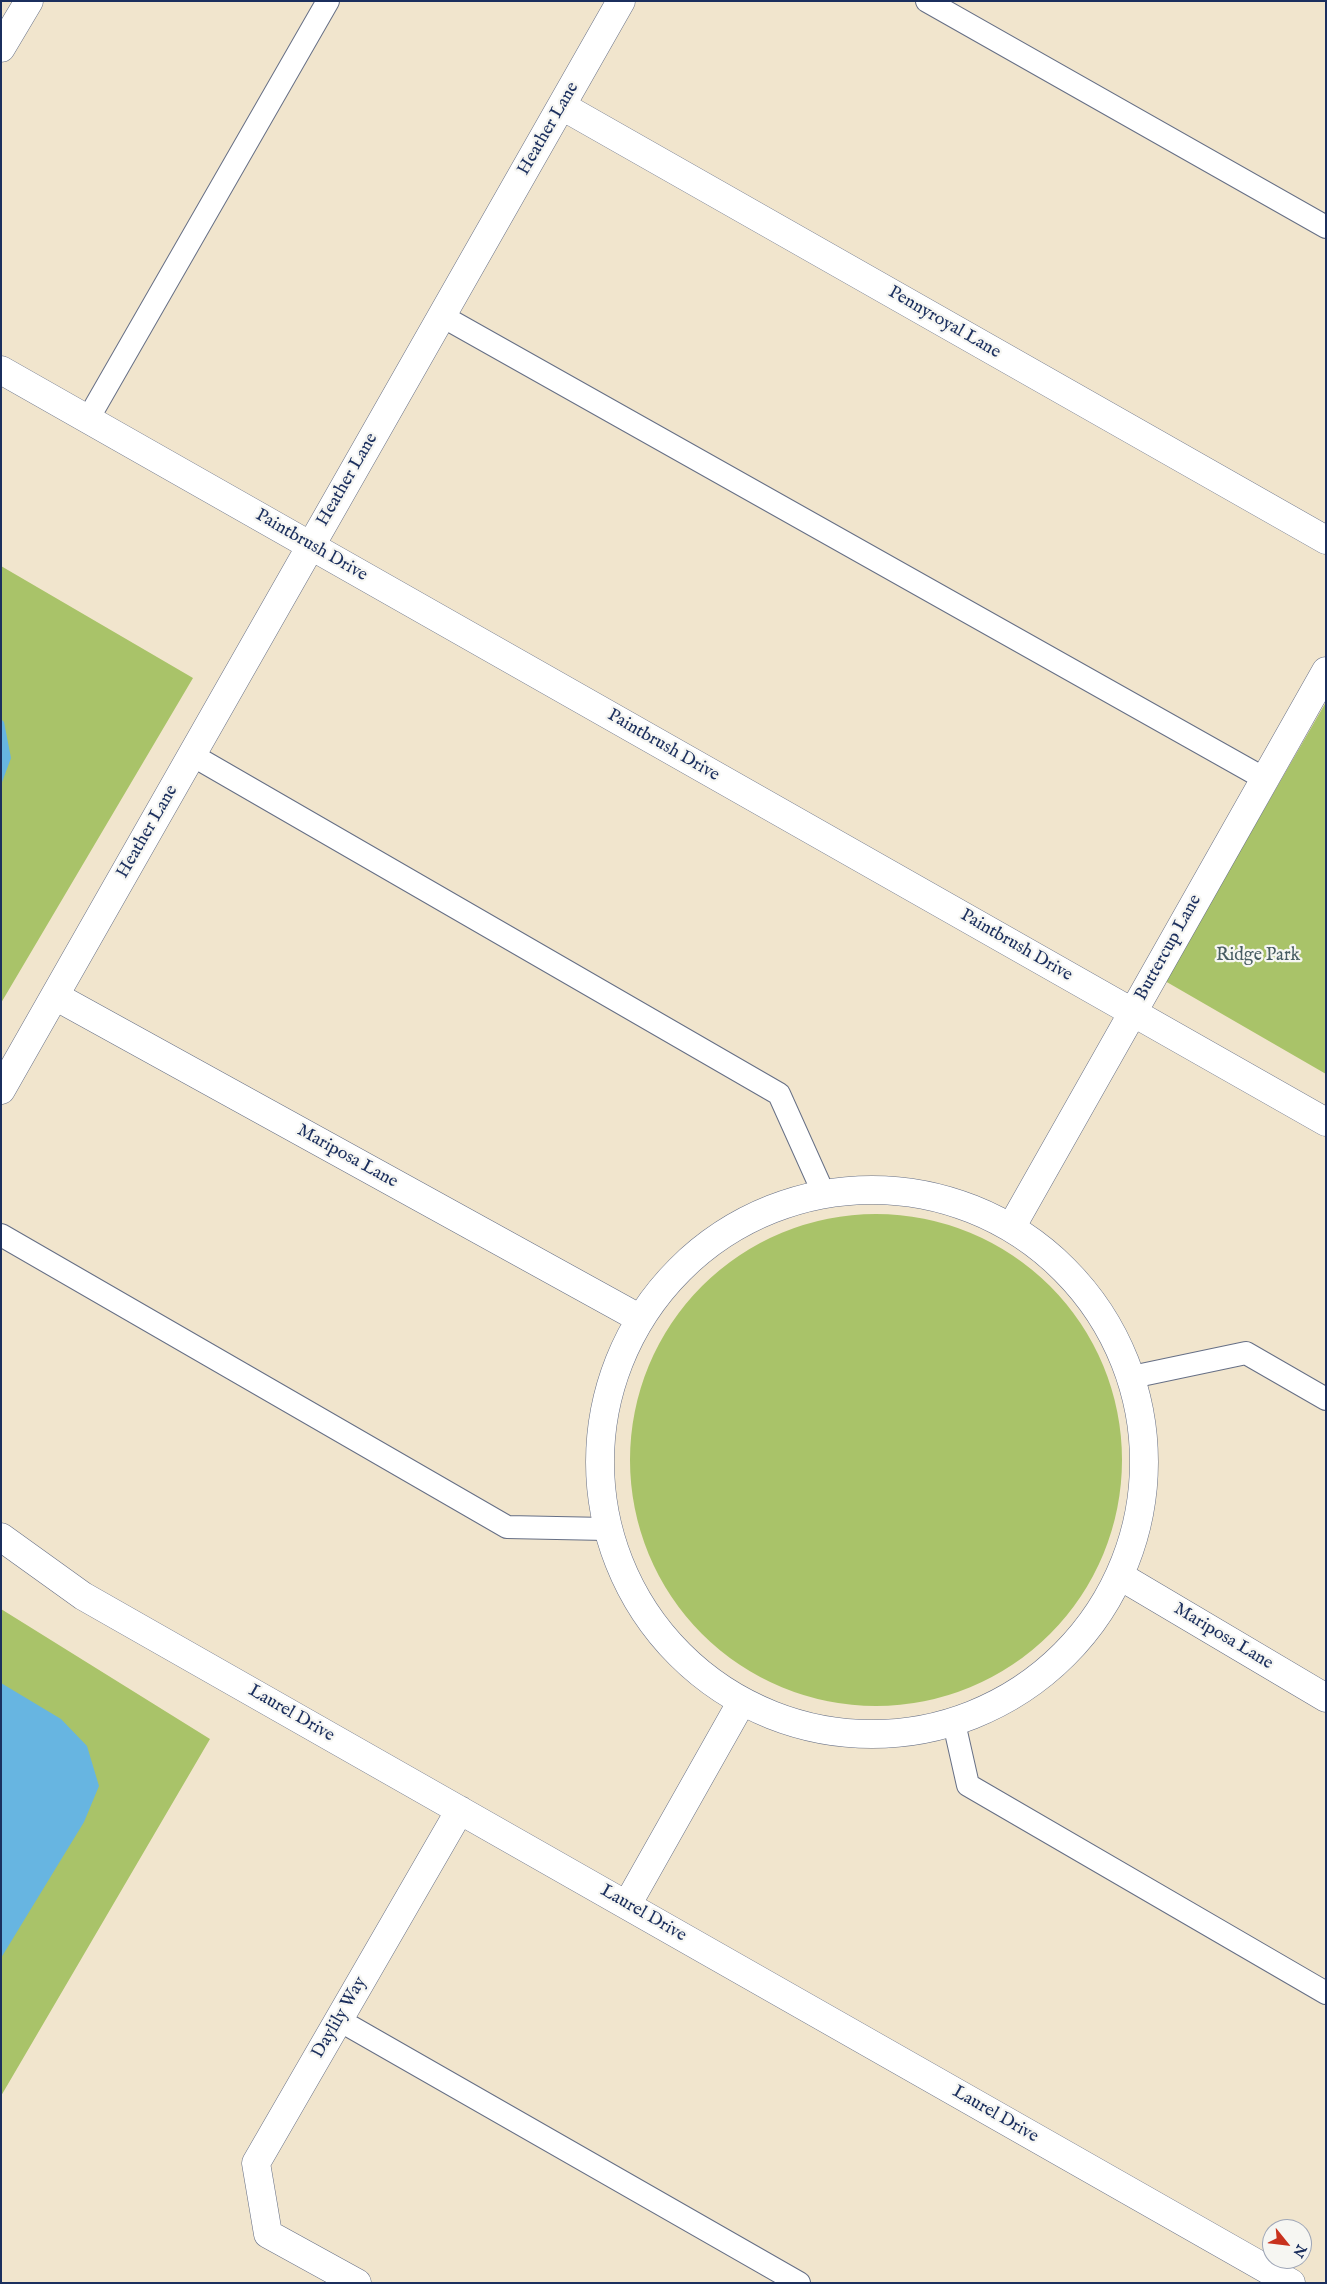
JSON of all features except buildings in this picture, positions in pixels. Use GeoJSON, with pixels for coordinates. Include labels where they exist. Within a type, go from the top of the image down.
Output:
{"type":"FeatureCollection","features":[{"type":"Feature","properties":{"kind":"street"},"geometry":{"type":"LineString","coordinates":[[1,48],[29,1]]}},
{"type":"Feature","properties":{"kind":"street","name":"Heather Lane"},"geometry":{"type":"LineString","coordinates":[[1,1090],[622,1]]}},
{"type":"Feature","properties":{"kind":"street","name":"Pennyroyal Lane"},"geometry":{"type":"LineString","coordinates":[[562,106],[1326,540]]}},
{"type":"Feature","properties":{"kind":"street","name":"Paintbrush Drive"},"geometry":{"type":"LineString","coordinates":[[1,370],[1326,1122]]}},
{"type":"Feature","properties":{"kind":"street","name":"Buttercup Lane"},"geometry":{"type":"LineString","coordinates":[[1012,1226],[1326,670]]}},
{"type":"Feature","properties":{"kind":"street","name":"Mariposa Lane"},"geometry":{"type":"LineString","coordinates":[[55,996],[639,1318]]}},
{"type":"Feature","properties":{"kind":"street"},"geometry":{"type":"LineString","coordinates":[[871,1188],[920,1192],[968,1205],[1012,1226],[1052,1255],[1086,1291],[1113,1332],[1132,1377],[1144,1444],[1141,1501],[1140,1511],[1120,1576],[1079,1640],[1022,1690],[954,1723],[900,1734],[845,1735],[791,1724],[741,1703],[681,1658],[634,1599],[606,1529],[598,1456],[609,1384],[639,1318],[688,1259],[750,1216],[823,1192],[871,1188]]}},
{"type":"Feature","properties":{"kind":"street","name":"Laurel Drive"},"geometry":{"type":"LineString","coordinates":[[1,1537],[83,1596],[1291,2283]]}},
{"type":"Feature","properties":{"kind":"street","name":"Mariposa Lane"},"geometry":{"type":"LineString","coordinates":[[1120,1576],[1326,1698]]}},
{"type":"Feature","properties":{"kind":"street"},"geometry":{"type":"LineString","coordinates":[[627,1905],[741,1703]]}},
{"type":"Feature","properties":{"kind":"street","name":"Daylily Way"},"geometry":{"type":"LineString","coordinates":[[357,2283],[268,2234],[256,2162],[460,1810]]}},
{"type":"Feature","properties":{"kind":"lane"},"geometry":{"type":"LineString","coordinates":[[88,419],[328,1]]}},
{"type":"Feature","properties":{"kind":"lane"},"geometry":{"type":"LineString","coordinates":[[928,1],[1326,227]]}},
{"type":"Feature","properties":{"kind":"lane"},"geometry":{"type":"LineString","coordinates":[[442,316],[1264,779]]}},
{"type":"Feature","properties":{"kind":"lane"},"geometry":{"type":"LineString","coordinates":[[192,755],[779,1094],[823,1192]]}},
{"type":"Feature","properties":{"kind":"lane"},"geometry":{"type":"LineString","coordinates":[[1,1235],[507,1526],[606,1529]]}},
{"type":"Feature","properties":{"kind":"lane"},"geometry":{"type":"LineString","coordinates":[[1132,1377],[1246,1352],[1326,1398]]}},
{"type":"Feature","properties":{"kind":"lane"},"geometry":{"type":"LineString","coordinates":[[954,1723],[968,1785],[1326,1993]]}},
{"type":"Feature","properties":{"kind":"lane"},"geometry":{"type":"LineString","coordinates":[[338,2020],[799,2283]]}},
{"type":"Feature","properties":{"kind":"green space"},"geometry":{"type":"Polygon","coordinates":[[[1,566],[193,678],[1,1003],[1,566]]]}},
{"type":"Feature","properties":{"kind":"green space","name":"Ridge Park"},"geometry":{"type":"Polygon","coordinates":[[[1326,702],[1326,1074],[1165,981],[1326,702]]]}},
{"type":"Feature","properties":{"kind":"green space"},"geometry":{"type":"Polygon","coordinates":[[[876,1214],[924,1218],[970,1232],[1013,1255],[1050,1286],[1081,1323],[1104,1366],[1118,1412],[1122,1460],[1118,1508],[1104,1554],[1081,1597],[1050,1634],[1013,1665],[970,1688],[924,1702],[876,1706],[828,1702],[782,1688],[739,1665],[702,1634],[671,1597],[648,1554],[634,1508],[630,1460],[634,1412],[648,1366],[671,1323],[702,1286],[739,1255],[782,1232],[828,1218],[876,1214]]]}},
{"type":"Feature","properties":{"kind":"green space"},"geometry":{"type":"Polygon","coordinates":[[[1,1609],[210,1739],[1,2096],[1,1609]]]}},
{"type":"Feature","properties":{"kind":"water"},"geometry":{"type":"Polygon","coordinates":[[[1,719],[4,722],[11,758],[1,785],[1,719]]]}},
{"type":"Feature","properties":{"kind":"water"},"geometry":{"type":"Polygon","coordinates":[[[1,1683],[61,1719],[87,1746],[99,1786],[84,1822],[1,1958],[1,1683]]]}}]}
